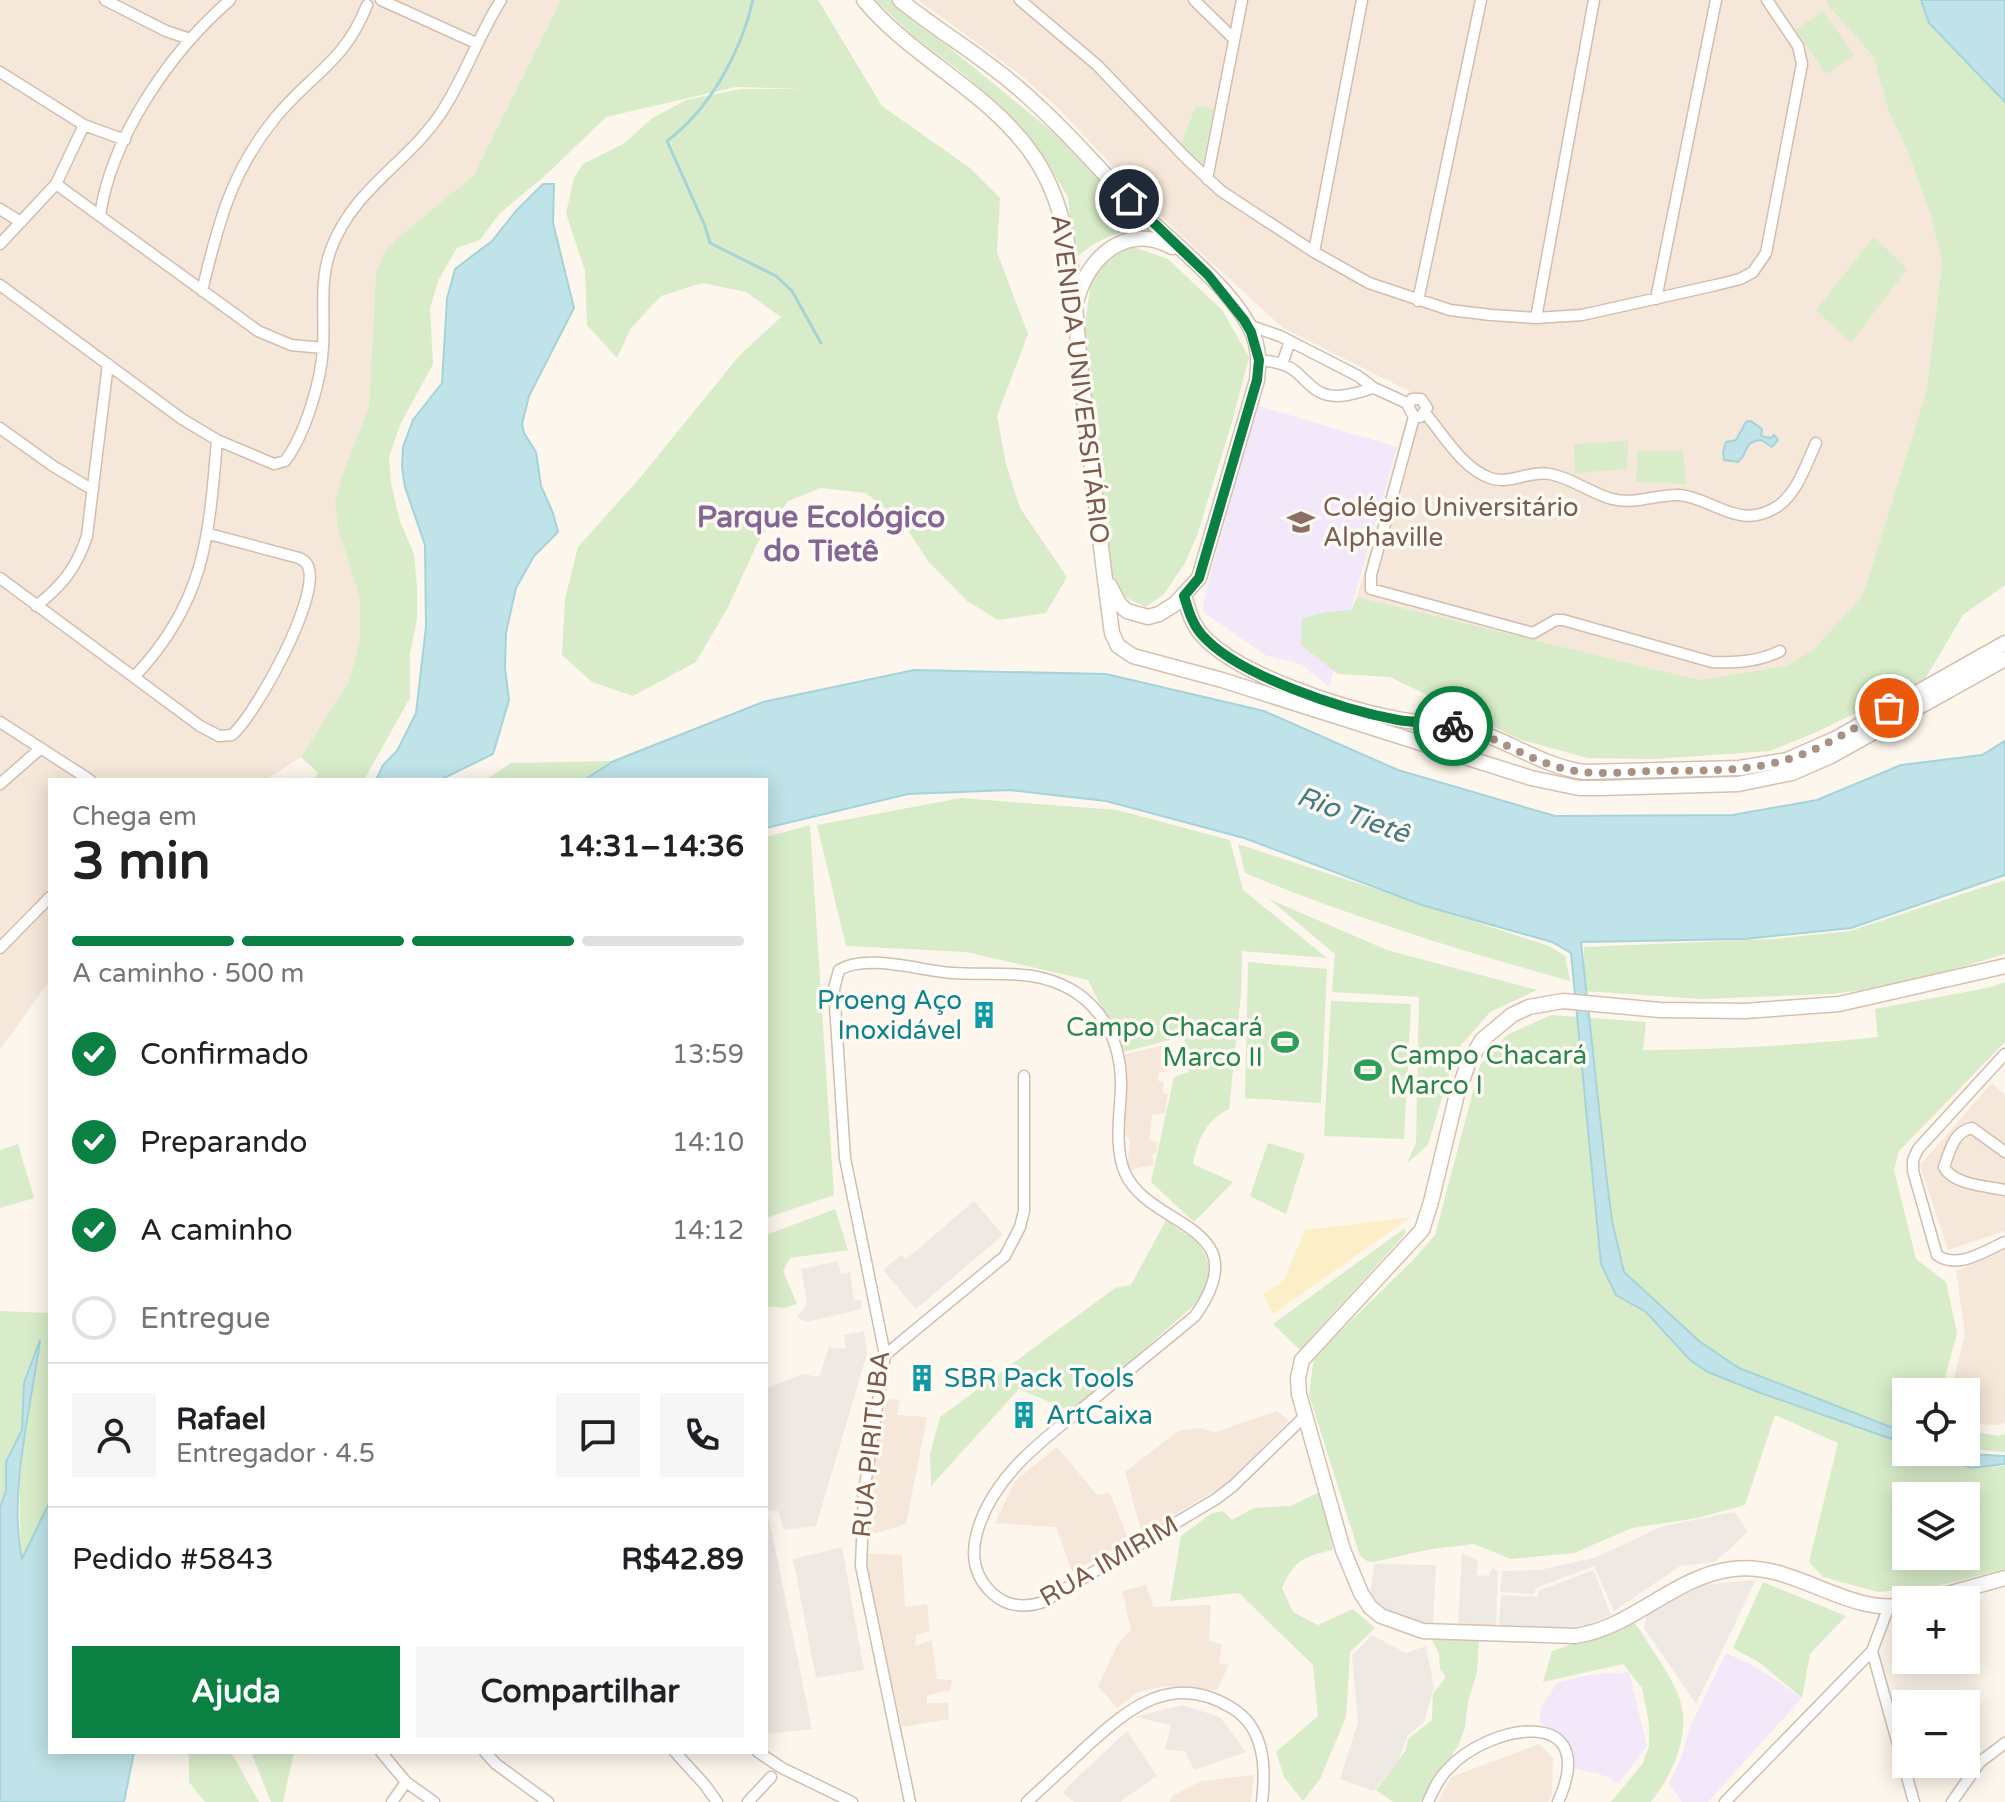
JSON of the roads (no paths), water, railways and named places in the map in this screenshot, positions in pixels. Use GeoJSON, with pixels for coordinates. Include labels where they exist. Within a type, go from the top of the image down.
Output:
{"type":"FeatureCollection","features":[{"type":"Feature","properties":{"kind":"main road","name":"AVENIDA UNIVERSITÁRIO"},"geometry":{"type":"LineString","coordinates":[[864,0],[887,26],[990,106],[1029,150],[1052,186],[1076,306],[1080,368],[1112,633],[1118,646],[1148,661],[1222,680],[1451,754]]}},
{"type":"Feature","properties":{"kind":"main road"},"geometry":{"type":"LineString","coordinates":[[900,0],[1019,88],[1067,132],[1129,199],[1214,281],[1248,325],[1259,360],[1257,380],[1199,578],[1184,596],[1159,614],[1148,617],[1135,614],[1119,604],[1105,576]]}},
{"type":"Feature","properties":{"kind":"main road"},"geometry":{"type":"LineString","coordinates":[[1076,306],[1090,267],[1104,252],[1123,242],[1144,239],[1164,242],[1183,252]]}},
{"type":"Feature","properties":{"kind":"main road"},"geometry":{"type":"LineString","coordinates":[[1184,596],[1201,634],[1224,653],[1262,676],[1354,709],[1399,720],[1465,728],[1544,762],[1584,772],[1728,769],[1766,765],[1811,751],[2005,643]]}},
{"type":"Feature","properties":{"kind":"main road"},"geometry":{"type":"LineString","coordinates":[[1465,728],[1451,754],[1531,778],[1579,788],[1754,782],[1792,773],[1822,760],[2005,659]]}},
{"type":"Feature","properties":{"kind":"main road"},"geometry":{"type":"LineString","coordinates":[[1892,1606],[1864,1603],[1798,1579],[1749,1568],[1731,1569],[1692,1580],[1598,1633],[1575,1636],[1423,1631],[1381,1616],[1361,1593],[1343,1550],[1299,1394],[1298,1378],[1302,1360],[1422,1230],[1456,1098],[1468,1064],[1482,1040],[1497,1025],[1529,1007],[1563,1001],[1660,1010],[1745,1011],[1839,1004],[2005,966]]}},
{"type":"Feature","properties":{"kind":"main road"},"geometry":{"type":"LineString","coordinates":[[1976,1586],[2005,1578]]}},
{"type":"Feature","properties":{"kind":"street"},"geometry":{"type":"LineString","coordinates":[[105,0],[166,31],[190,39]]}},
{"type":"Feature","properties":{"kind":"street"},"geometry":{"type":"LineString","coordinates":[[100,216],[125,140],[164,73],[190,39],[230,0]]}},
{"type":"Feature","properties":{"kind":"street"},"geometry":{"type":"LineString","coordinates":[[202,291],[219,221],[241,168],[276,117],[338,56],[361,22],[365,2],[375,5],[381,0],[476,43]]}},
{"type":"Feature","properties":{"kind":"street"},"geometry":{"type":"LineString","coordinates":[[0,285],[182,419],[217,440],[274,464],[285,461],[313,396],[323,348],[325,273],[340,228],[373,183],[412,148],[442,112],[501,0]]}},
{"type":"Feature","properties":{"kind":"street"},"geometry":{"type":"LineString","coordinates":[[1020,0],[1097,65],[1207,179],[1314,252],[1369,283],[1418,301],[1450,310],[1536,318],[1582,315],[1740,279],[1753,272],[1766,253],[1802,64],[1798,46],[1767,0]]}},
{"type":"Feature","properties":{"kind":"street"},"geometry":{"type":"LineString","coordinates":[[1194,0],[1234,39]]}},
{"type":"Feature","properties":{"kind":"street"},"geometry":{"type":"LineString","coordinates":[[1207,179],[1242,0]]}},
{"type":"Feature","properties":{"kind":"street"},"geometry":{"type":"LineString","coordinates":[[1314,252],[1362,0]]}},
{"type":"Feature","properties":{"kind":"street"},"geometry":{"type":"LineString","coordinates":[[1418,301],[1481,0]]}},
{"type":"Feature","properties":{"kind":"street"},"geometry":{"type":"LineString","coordinates":[[1536,318],[1594,0]]}},
{"type":"Feature","properties":{"kind":"street"},"geometry":{"type":"LineString","coordinates":[[1656,299],[1716,0]]}},
{"type":"Feature","properties":{"kind":"street"},"geometry":{"type":"LineString","coordinates":[[0,72],[84,125],[125,140]]}},
{"type":"Feature","properties":{"kind":"street"},"geometry":{"type":"LineString","coordinates":[[0,244],[56,184],[84,125]]}},
{"type":"Feature","properties":{"kind":"street"},"geometry":{"type":"LineString","coordinates":[[56,184],[258,331],[291,345],[323,348]]}},
{"type":"Feature","properties":{"kind":"street"},"geometry":{"type":"LineString","coordinates":[[0,209],[21,222]]}},
{"type":"Feature","properties":{"kind":"street"},"geometry":{"type":"LineString","coordinates":[[1248,325],[1290,341],[1409,404]]}},
{"type":"Feature","properties":{"kind":"street"},"geometry":{"type":"LineString","coordinates":[[1282,364],[1290,341]]}},
{"type":"Feature","properties":{"kind":"street"},"geometry":{"type":"LineString","coordinates":[[1259,360],[1282,364],[1294,370],[1320,394],[1338,396],[1374,388]]}},
{"type":"Feature","properties":{"kind":"street"},"geometry":{"type":"LineString","coordinates":[[36,606],[59,588],[81,555],[87,536],[108,364]]}},
{"type":"Feature","properties":{"kind":"street"},"geometry":{"type":"LineString","coordinates":[[1780,651],[1771,656],[1735,663],[1712,662],[1563,620],[1556,620],[1533,633],[1371,589],[1371,575],[1419,415],[1425,402],[1412,399],[1408,411],[1419,415],[1467,463],[1492,479],[1546,473],[1561,476],[1612,499],[1631,501],[1679,495],[1696,498],[1729,513],[1749,515],[1778,506],[1791,494],[1816,443]]}},
{"type":"Feature","properties":{"kind":"street"},"geometry":{"type":"LineString","coordinates":[[0,428],[60,471],[93,490]]}},
{"type":"Feature","properties":{"kind":"street"},"geometry":{"type":"LineString","coordinates":[[135,676],[152,658],[185,607],[204,555],[209,534],[217,440]]}},
{"type":"Feature","properties":{"kind":"street"},"geometry":{"type":"LineString","coordinates":[[0,578],[200,726],[219,736],[236,732],[271,679],[301,613],[308,585],[308,565],[299,558],[209,534]]}},
{"type":"Feature","properties":{"kind":"street"},"geometry":{"type":"LineString","coordinates":[[0,722],[87,778]]}},
{"type":"Feature","properties":{"kind":"street"},"geometry":{"type":"LineString","coordinates":[[0,784],[41,748]]}},
{"type":"Feature","properties":{"kind":"street"},"geometry":{"type":"LineString","coordinates":[[0,948],[48,899]]}},
{"type":"Feature","properties":{"kind":"street","name":"RUA IMIRIM"},"geometry":{"type":"LineString","coordinates":[[834,989],[839,970],[860,963],[950,973],[1033,977],[1057,983],[1087,1001],[1101,1014],[1108,1027],[1121,1065],[1120,1143],[1123,1169],[1138,1191],[1205,1240],[1214,1263],[1214,1283],[1210,1295],[1195,1316],[1035,1448],[1004,1480],[980,1524],[973,1552],[976,1568],[997,1598],[1017,1606],[1043,1602],[1133,1549],[1216,1499],[1305,1416]]}},
{"type":"Feature","properties":{"kind":"street","name":"RUA PIRITUBA"},"geometry":{"type":"LineString","coordinates":[[834,989],[845,1158],[885,1355],[864,1492],[861,1566],[910,1802]]}},
{"type":"Feature","properties":{"kind":"street"},"geometry":{"type":"LineString","coordinates":[[2005,1054],[1918,1149],[1913,1160],[1913,1171],[1937,1255],[1957,1261],[2005,1242]]}},
{"type":"Feature","properties":{"kind":"street"},"geometry":{"type":"LineString","coordinates":[[885,1355],[1005,1256],[1012,1245],[1024,1211],[1024,1076]]}},
{"type":"Feature","properties":{"kind":"street"},"geometry":{"type":"LineString","coordinates":[[2005,1152],[1972,1128],[1957,1135],[1944,1167],[1947,1174],[1956,1179],[2005,1190]]}},
{"type":"Feature","properties":{"kind":"street"},"geometry":{"type":"LineString","coordinates":[[1725,1802],[1872,1651],[1889,1606]]}},
{"type":"Feature","properties":{"kind":"street"},"geometry":{"type":"LineString","coordinates":[[1872,1651],[1914,1802]]}},
{"type":"Feature","properties":{"kind":"street"},"geometry":{"type":"LineString","coordinates":[[1027,1802],[1120,1716],[1160,1695],[1178,1694],[1207,1696],[1223,1702],[1239,1712],[1250,1726],[1258,1742],[1265,1771],[1262,1802]]}},
{"type":"Feature","properties":{"kind":"street"},"geometry":{"type":"LineString","coordinates":[[1428,1802],[1446,1771],[1462,1756],[1504,1735],[1535,1730],[1547,1732],[1560,1740],[1565,1750],[1566,1775],[1558,1802]]}},
{"type":"Feature","properties":{"kind":"street"},"geometry":{"type":"LineString","coordinates":[[1952,1802],[1980,1762],[2005,1743]]}},
{"type":"Feature","properties":{"kind":"street"},"geometry":{"type":"LineString","coordinates":[[383,1754],[406,1782],[434,1802]]}},
{"type":"Feature","properties":{"kind":"street"},"geometry":{"type":"LineString","coordinates":[[487,1754],[548,1802]]}},
{"type":"Feature","properties":{"kind":"street"},"geometry":{"type":"LineString","coordinates":[[677,1754],[717,1802]]}},
{"type":"Feature","properties":{"kind":"street"},"geometry":{"type":"LineString","coordinates":[[761,1754],[782,1768],[852,1802]]}},
{"type":"Feature","properties":{"kind":"street"},"geometry":{"type":"LineString","coordinates":[[748,1802],[771,1777]]}},
{"type":"Feature","properties":{"kind":"street"},"geometry":{"type":"LineString","coordinates":[[392,1802],[406,1782]]}},
{"type":"Feature","properties":{"kind":"water"},"geometry":{"type":"Polygon","coordinates":[[[1921,0],[2005,0],[2005,102],[1929,23],[1921,0]]]}},
{"type":"Feature","properties":{"kind":"water"},"geometry":{"type":"Polygon","coordinates":[[[543,184],[554,184],[553,223],[574,308],[529,396],[522,424],[536,452],[541,486],[558,532],[534,556],[516,588],[506,633],[505,668],[509,700],[493,754],[444,778],[377,778],[383,765],[397,751],[416,713],[426,627],[425,545],[405,487],[403,447],[413,420],[442,383],[447,299],[455,269],[492,241],[543,184]]]}},
{"type":"Feature","properties":{"kind":"water"},"geometry":{"type":"Polygon","coordinates":[[[1751,421],[1762,429],[1761,436],[1771,438],[1774,435],[1778,440],[1772,447],[1761,440],[1755,441],[1738,462],[1724,460],[1726,442],[1736,440],[1746,422],[1751,421]]]}},
{"type":"Feature","properties":{"kind":"water","name":"Rio Tietê"},"geometry":{"type":"Polygon","coordinates":[[[914,670],[1106,674],[1264,711],[1398,770],[1555,816],[1733,815],[1817,800],[1901,765],[1982,755],[2005,741],[2005,875],[1851,928],[1745,939],[1581,942],[1612,1221],[1624,1272],[1699,1341],[1739,1368],[1892,1428],[1892,1439],[1708,1372],[1690,1360],[1646,1312],[1616,1295],[1601,1264],[1571,953],[1552,942],[1422,905],[1244,838],[1106,801],[1010,790],[908,794],[768,828],[768,778],[587,778],[614,761],[763,702],[914,670]]]}},
{"type":"Feature","properties":{"kind":"water"},"geometry":{"type":"Polygon","coordinates":[[[40,1340],[22,1450],[18,1533],[22,1559],[48,1505],[48,1754],[134,1754],[124,1802],[0,1802],[0,1508],[6,1490],[6,1462],[22,1430],[24,1383],[40,1340]]]}},
{"type":"Feature","properties":{"kind":"water"},"geometry":{"type":"Polygon","coordinates":[[[1980,1455],[2005,1456],[2005,1464],[1971,1468],[1966,1466],[1980,1466],[1980,1455]]]}},
{"type":"Feature","properties":{"kind":"waterway"},"geometry":{"type":"LineString","coordinates":[[753,0],[741,39],[722,78],[697,113],[667,141],[710,243],[776,276],[792,291],[821,343]]}},
{"type":"Feature","properties":{"kind":"place","name":"Colégio Universitário Alphaville"},"geometry":{"type":"Point","coordinates":[1301,522]}},
{"type":"Feature","properties":{"kind":"place","name":"Proeng Aço Inoxidável"},"geometry":{"type":"Point","coordinates":[984,1015]}},
{"type":"Feature","properties":{"kind":"place","name":"Campo Chacará Marco II"},"geometry":{"type":"Point","coordinates":[1285,1042]}},
{"type":"Feature","properties":{"kind":"place","name":"Campo Chacará Marco I"},"geometry":{"type":"Point","coordinates":[1368,1070]}},
{"type":"Feature","properties":{"kind":"place","name":"SBR Pack Tools"},"geometry":{"type":"Point","coordinates":[922,1378]}},
{"type":"Feature","properties":{"kind":"place","name":"ArtCaixa"},"geometry":{"type":"Point","coordinates":[1024,1415]}},
{"type":"Feature","properties":{"kind":"district","name":"Parque Ecológico do Tietê"},"geometry":{"type":"Point","coordinates":[821,534]}}]}
